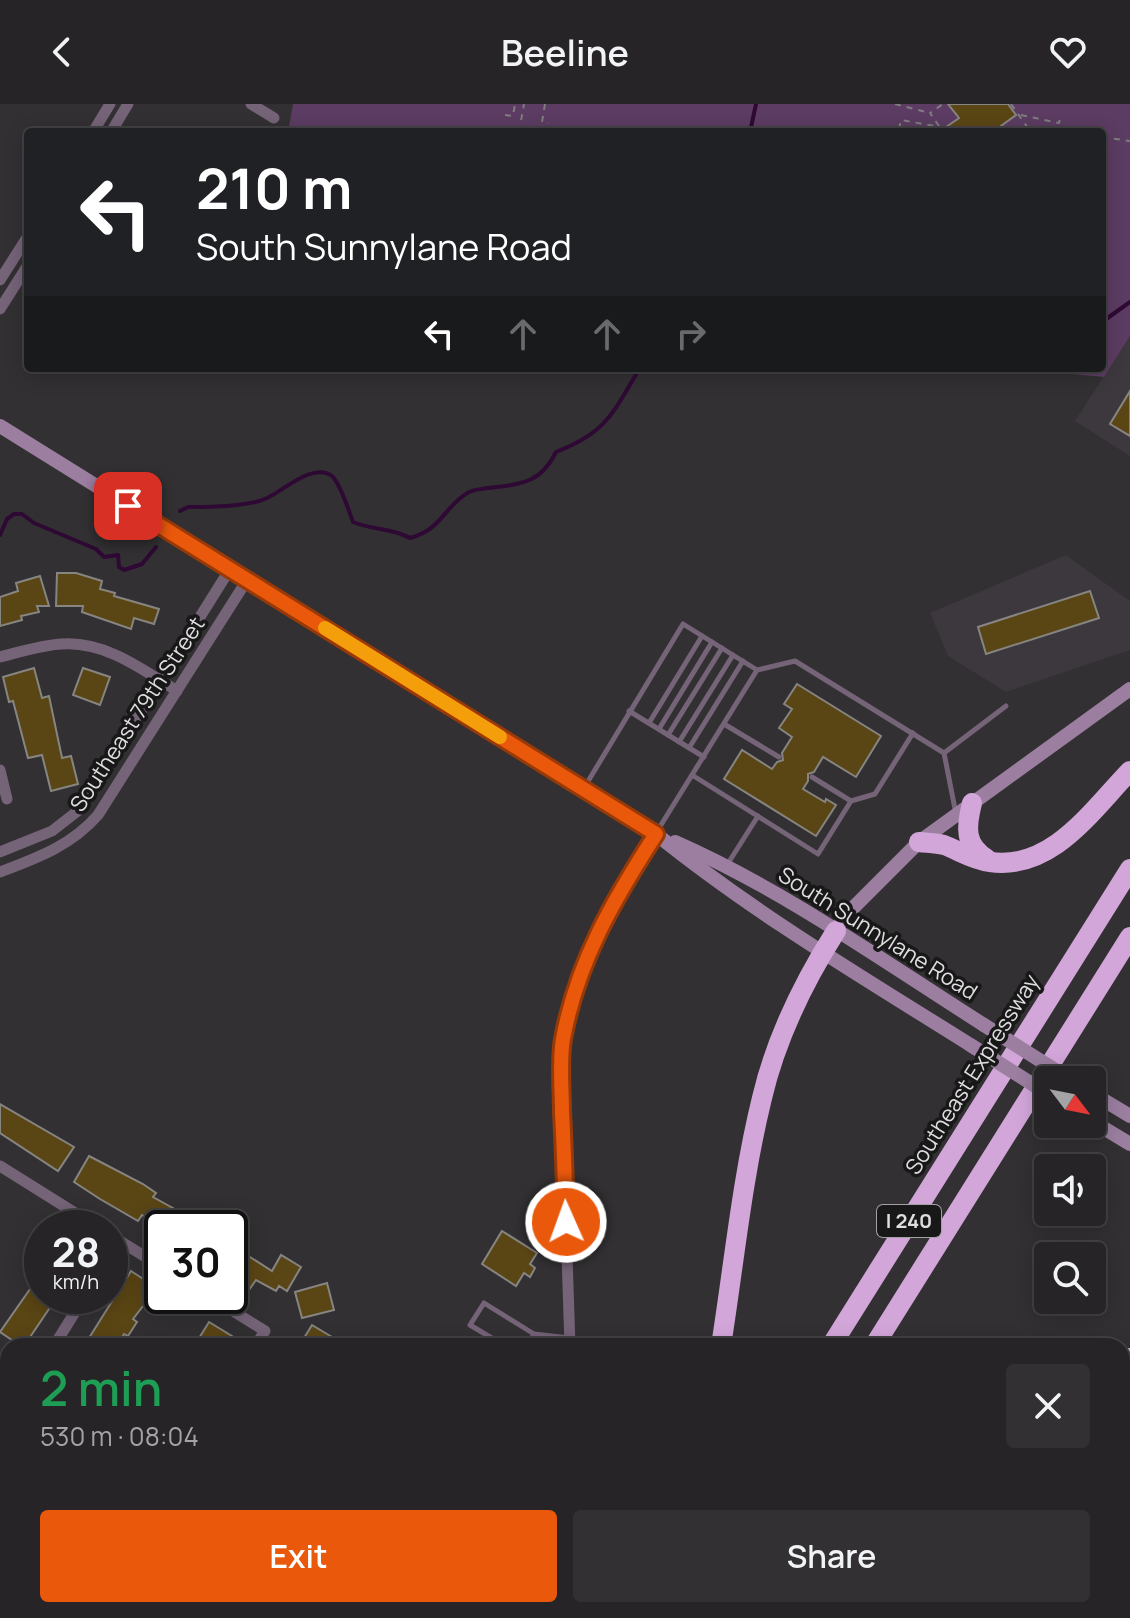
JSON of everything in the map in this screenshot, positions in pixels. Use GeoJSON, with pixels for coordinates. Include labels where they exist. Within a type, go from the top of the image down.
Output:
{"type":"FeatureCollection","features":[{"type":"Feature","properties":{"kind":"highway"},"geometry":{"type":"LineString","coordinates":[[919,842],[942,845],[994,863],[1024,860],[1048,851],[1066,837],[1130,771]]}},
{"type":"Feature","properties":{"kind":"highway"},"geometry":{"type":"LineString","coordinates":[[964,809],[970,845],[994,863]]}},
{"type":"Feature","properties":{"kind":"highway","name":"Southeast Expressway"},"geometry":{"type":"LineString","coordinates":[[836,1338],[1130,869]]}},
{"type":"Feature","properties":{"kind":"highway"},"geometry":{"type":"LineString","coordinates":[[722,1338],[762,1097],[788,1019],[836,931]]}},
{"type":"Feature","properties":{"kind":"highway","name":"I 240"},"geometry":{"type":"LineString","coordinates":[[879,1338],[1130,937]]}},
{"type":"Feature","properties":{"kind":"main road","name":"South Sunnylane Road"},"geometry":{"type":"LineString","coordinates":[[0,426],[656,834],[714,881],[1034,1085]]}},
{"type":"Feature","properties":{"kind":"main road"},"geometry":{"type":"LineString","coordinates":[[836,931],[843,918],[919,842],[1130,689]]}},
{"type":"Feature","properties":{"kind":"main road","name":"South Sunnylane Road"},"geometry":{"type":"LineString","coordinates":[[656,834],[727,865],[1049,1066]]}},
{"type":"Feature","properties":{"kind":"main road"},"geometry":{"type":"LineString","coordinates":[[1106,1101],[1130,1116]]}},
{"type":"Feature","properties":{"kind":"main road"},"geometry":{"type":"LineString","coordinates":[[1106,1129],[1130,1144]]}},
{"type":"Feature","properties":{"kind":"street"},"geometry":{"type":"LineString","coordinates":[[95,128],[110,104]]}},
{"type":"Feature","properties":{"kind":"street"},"geometry":{"type":"LineString","coordinates":[[113,128],[128,104]]}},
{"type":"Feature","properties":{"kind":"street"},"geometry":{"type":"LineString","coordinates":[[251,104],[274,118]]}},
{"type":"Feature","properties":{"kind":"street"},"geometry":{"type":"LineString","coordinates":[[13,288],[0,280],[24,242]]}},
{"type":"Feature","properties":{"kind":"street"},"geometry":{"type":"LineString","coordinates":[[0,309],[24,271]]}},
{"type":"Feature","properties":{"kind":"street","name":"Southeast 79th Street"},"geometry":{"type":"LineString","coordinates":[[3,851],[52,831],[79,810],[230,569]]}},
{"type":"Feature","properties":{"kind":"street","name":"Southeast 79th Street"},"geometry":{"type":"LineString","coordinates":[[6,869],[57,849],[98,815],[247,580]]}},
{"type":"Feature","properties":{"kind":"street"},"geometry":{"type":"LineString","coordinates":[[0,657],[62,643],[89,645],[116,655],[177,691]]}},
{"type":"Feature","properties":{"kind":"street"},"geometry":{"type":"LineString","coordinates":[[0,770],[7,799]]}},
{"type":"Feature","properties":{"kind":"street"},"geometry":{"type":"LineString","coordinates":[[570,1338],[561,1077],[563,1041],[579,975],[595,935],[656,834]]}},
{"type":"Feature","properties":{"kind":"street"},"geometry":{"type":"LineString","coordinates":[[0,1166],[70,1210]]}},
{"type":"Feature","properties":{"kind":"street"},"geometry":{"type":"LineString","coordinates":[[59,1338],[74,1314]]}},
{"type":"Feature","properties":{"kind":"street"},"geometry":{"type":"LineString","coordinates":[[238,1314],[265,1331],[260,1338]]}},
{"type":"Feature","properties":{"kind":"lane"},"geometry":{"type":"LineString","coordinates":[[583,789],[683,624],[757,670]]}},
{"type":"Feature","properties":{"kind":"lane"},"geometry":{"type":"LineString","coordinates":[[649,723],[702,636]]}},
{"type":"Feature","properties":{"kind":"lane"},"geometry":{"type":"LineString","coordinates":[[659,729],[712,642]]}},
{"type":"Feature","properties":{"kind":"lane"},"geometry":{"type":"LineString","coordinates":[[668,735],[722,648]]}},
{"type":"Feature","properties":{"kind":"lane"},"geometry":{"type":"LineString","coordinates":[[679,742],[733,655]]}},
{"type":"Feature","properties":{"kind":"lane"},"geometry":{"type":"LineString","coordinates":[[689,748],[743,661]]}},
{"type":"Feature","properties":{"kind":"lane"},"geometry":{"type":"LineString","coordinates":[[656,834],[757,670],[795,661],[944,753],[964,809]]}},
{"type":"Feature","properties":{"kind":"lane"},"geometry":{"type":"LineString","coordinates":[[944,753],[1006,706]]}},
{"type":"Feature","properties":{"kind":"lane"},"geometry":{"type":"LineString","coordinates":[[629,711],[704,757]]}},
{"type":"Feature","properties":{"kind":"lane"},"geometry":{"type":"LineString","coordinates":[[724,724],[779,757]]}},
{"type":"Feature","properties":{"kind":"lane"},"geometry":{"type":"LineString","coordinates":[[692,775],[818,854],[851,801],[875,794],[913,733]]}},
{"type":"Feature","properties":{"kind":"lane"},"geometry":{"type":"LineString","coordinates":[[812,777],[851,801]]}},
{"type":"Feature","properties":{"kind":"lane"},"geometry":{"type":"LineString","coordinates":[[98,782],[114,791]]}},
{"type":"Feature","properties":{"kind":"lane"},"geometry":{"type":"LineString","coordinates":[[727,865],[758,816]]}},
{"type":"Feature","properties":{"kind":"lane"},"geometry":{"type":"LineString","coordinates":[[3,851],[6,869]]}},
{"type":"Feature","properties":{"kind":"lane"},"geometry":{"type":"LineString","coordinates":[[492,1338],[470,1325],[484,1303],[534,1334],[552,1338]]}},
{"type":"Feature","properties":{"kind":"lane"},"geometry":{"type":"LineString","coordinates":[[532,1338],[534,1334]]}},
{"type":"Feature","properties":{"kind":"path"},"geometry":{"type":"LineString","coordinates":[[505,115],[513,116],[515,104]]}},
{"type":"Feature","properties":{"kind":"path"},"geometry":{"type":"LineString","coordinates":[[520,128],[524,104]]}},
{"type":"Feature","properties":{"kind":"path"},"geometry":{"type":"LineString","coordinates":[[545,104],[542,122],[548,123]]}},
{"type":"Feature","properties":{"kind":"path"},"geometry":{"type":"LineString","coordinates":[[895,104],[930,113],[940,127]]}},
{"type":"Feature","properties":{"kind":"path"},"geometry":{"type":"LineString","coordinates":[[930,113],[943,104]]}},
{"type":"Feature","properties":{"kind":"path"},"geometry":{"type":"LineString","coordinates":[[1011,104],[1027,128]]}},
{"type":"Feature","properties":{"kind":"path"},"geometry":{"type":"LineString","coordinates":[[1019,115],[1059,123],[1061,115]]}},
{"type":"Feature","properties":{"kind":"path"},"geometry":{"type":"LineString","coordinates":[[899,128],[901,120],[940,127]]}},
{"type":"Feature","properties":{"kind":"path"},"geometry":{"type":"LineString","coordinates":[[1106,138],[1130,141]]}},
{"type":"Feature","properties":{"kind":"shaded area"},"geometry":{"type":"Polygon","coordinates":[[[293,104],[1130,104],[1130,336],[1104,377],[1052,372],[1106,372],[1106,128],[289,128],[293,104]]]}},
{"type":"Feature","properties":{"kind":"shaded area"},"geometry":{"type":"Polygon","coordinates":[[[1130,336],[1130,456],[1075,421],[1130,336]]]}},
{"type":"Feature","properties":{"kind":"shaded area"},"geometry":{"type":"Polygon","coordinates":[[[1066,555],[1130,601],[1130,650],[1006,692],[948,656],[930,613],[1066,555]]]}},
{"type":"Feature","properties":{"kind":"building"},"geometry":{"type":"Polygon","coordinates":[[[948,104],[1008,104],[1016,115],[1001,126],[1003,128],[945,128],[959,118],[948,104]]]}},
{"type":"Feature","properties":{"kind":"building"},"geometry":{"type":"Polygon","coordinates":[[[1130,391],[1130,436],[1110,424],[1130,391]]]}},
{"type":"Feature","properties":{"kind":"building"},"geometry":{"type":"Polygon","coordinates":[[[57,573],[76,573],[102,581],[100,589],[115,593],[114,596],[159,609],[154,624],[134,618],[131,629],[82,612],[83,606],[56,606],[57,573]]]}},
{"type":"Feature","properties":{"kind":"building"},"geometry":{"type":"Polygon","coordinates":[[[40,576],[49,606],[37,606],[39,612],[0,626],[0,597],[18,591],[16,583],[40,576]]]}},
{"type":"Feature","properties":{"kind":"building"},"geometry":{"type":"Polygon","coordinates":[[[1090,591],[1099,618],[986,654],[978,627],[1090,591]]]}},
{"type":"Feature","properties":{"kind":"building"},"geometry":{"type":"Polygon","coordinates":[[[34,668],[42,698],[49,696],[62,758],[71,756],[78,784],[51,791],[42,755],[28,758],[13,701],[9,702],[3,677],[34,668]]]}},
{"type":"Feature","properties":{"kind":"building"},"geometry":{"type":"Polygon","coordinates":[[[83,668],[110,677],[100,705],[73,695],[83,668]]]}},
{"type":"Feature","properties":{"kind":"building"},"geometry":{"type":"Polygon","coordinates":[[[797,684],[881,736],[856,777],[823,757],[814,772],[808,774],[803,789],[836,805],[816,836],[724,779],[742,750],[772,769],[783,760],[782,753],[792,737],[779,728],[792,709],[784,704],[797,684]]]}},
{"type":"Feature","properties":{"kind":"building"},"geometry":{"type":"Polygon","coordinates":[[[0,1104],[74,1147],[58,1171],[0,1133],[0,1104]]]}},
{"type":"Feature","properties":{"kind":"building"},"geometry":{"type":"Polygon","coordinates":[[[89,1156],[143,1184],[156,1193],[153,1197],[176,1210],[144,1210],[144,1216],[138,1221],[128,1215],[128,1210],[119,1210],[74,1182],[89,1156]]]}},
{"type":"Feature","properties":{"kind":"building"},"geometry":{"type":"Polygon","coordinates":[[[502,1231],[537,1253],[530,1264],[535,1268],[530,1277],[524,1273],[516,1286],[482,1264],[502,1231]]]}},
{"type":"Feature","properties":{"kind":"building"},"geometry":{"type":"Polygon","coordinates":[[[281,1255],[301,1267],[287,1291],[279,1286],[276,1291],[256,1280],[249,1290],[248,1256],[272,1271],[281,1255]]]}},
{"type":"Feature","properties":{"kind":"building"},"geometry":{"type":"Polygon","coordinates":[[[131,1271],[144,1280],[144,1305],[133,1319],[137,1322],[128,1336],[124,1334],[122,1338],[89,1338],[104,1314],[128,1314],[128,1276],[131,1271]]]}},
{"type":"Feature","properties":{"kind":"building"},"geometry":{"type":"Polygon","coordinates":[[[327,1283],[334,1310],[302,1318],[295,1292],[327,1283]]]}},
{"type":"Feature","properties":{"kind":"building"},"geometry":{"type":"Polygon","coordinates":[[[24,1298],[24,1314],[46,1314],[29,1338],[9,1338],[0,1332],[24,1298]]]}},
{"type":"Feature","properties":{"kind":"building"},"geometry":{"type":"Polygon","coordinates":[[[209,1322],[232,1336],[231,1338],[199,1338],[209,1322]]]}},
{"type":"Feature","properties":{"kind":"building"},"geometry":{"type":"Polygon","coordinates":[[[312,1325],[334,1338],[304,1338],[312,1325]]]}},
{"type":"Feature","properties":{"kind":"waterway"},"geometry":{"type":"LineString","coordinates":[[751,128],[756,104]]}},
{"type":"Feature","properties":{"kind":"waterway"},"geometry":{"type":"LineString","coordinates":[[1106,319],[1130,302]]}},
{"type":"Feature","properties":{"kind":"waterway"},"geometry":{"type":"LineString","coordinates":[[180,511],[188,507],[252,503],[317,472],[332,476],[353,522],[410,538],[429,529],[469,492],[520,483],[543,471],[556,452],[587,437],[607,419],[638,372]]}},
{"type":"Feature","properties":{"kind":"waterway"},"geometry":{"type":"LineString","coordinates":[[0,535],[7,519],[14,514],[22,514],[34,523],[96,549],[104,557],[118,555],[119,567],[124,570],[142,564],[156,547]]}},
{"type":"Feature","properties":{"kind":"slow traffic"},"geometry":{"type":"LineString","coordinates":[[325,628],[500,737]]}},
{"type":"Feature","properties":{"kind":"route"},"geometry":{"type":"LineString","coordinates":[[128,506],[656,834],[595,935],[579,975],[563,1041],[561,1077],[566,1222]]}}]}
